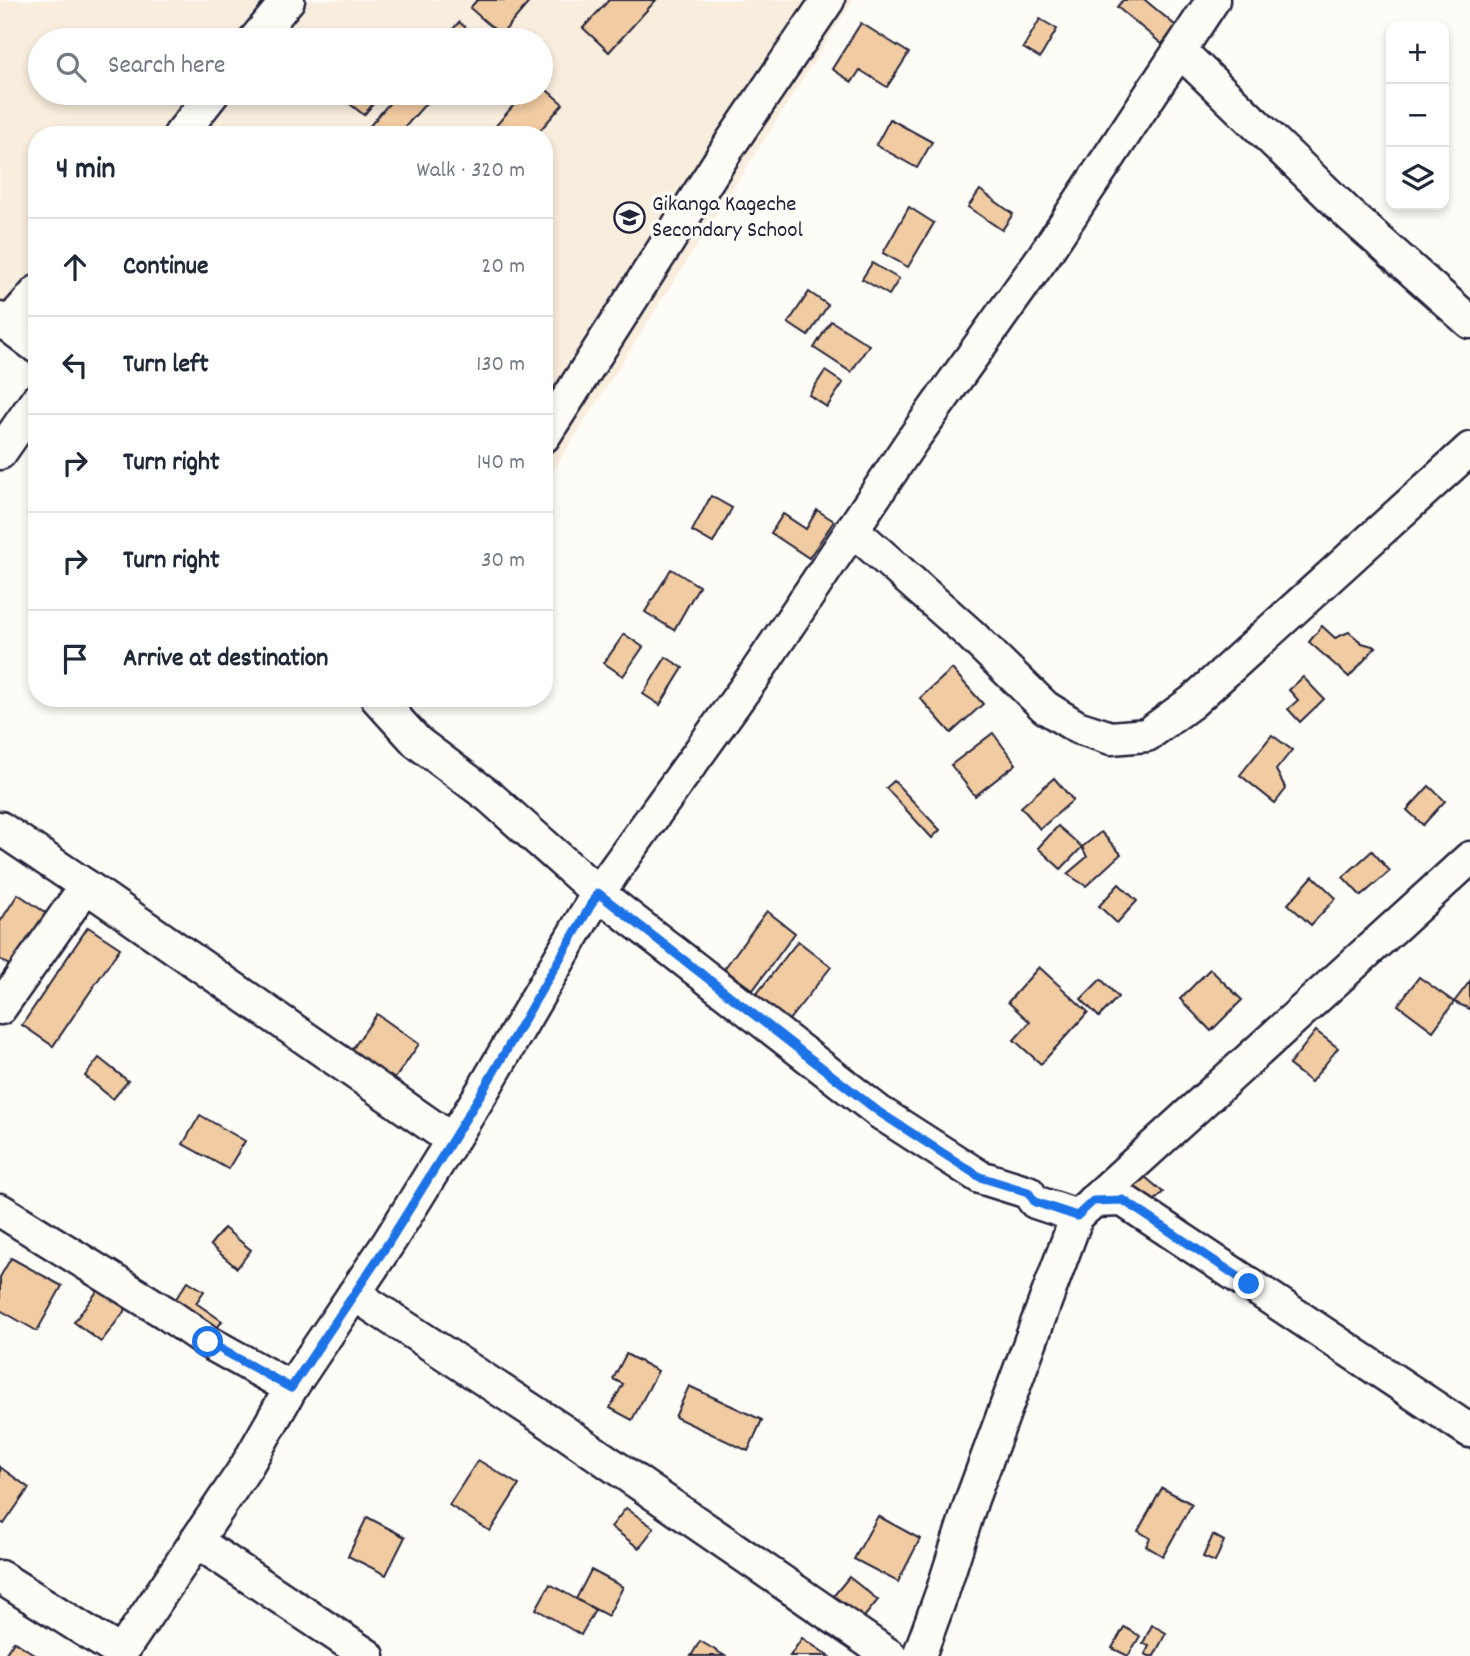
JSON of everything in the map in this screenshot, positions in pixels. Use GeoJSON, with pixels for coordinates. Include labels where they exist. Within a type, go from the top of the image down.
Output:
{"type":"FeatureCollection","features":[{"type":"Feature","properties":{"kind":"street"},"geometry":{"type":"LineString","coordinates":[[265,28],[288,0]]}},
{"type":"Feature","properties":{"kind":"street"},"geometry":{"type":"LineString","coordinates":[[553,422],[732,143],[828,0]]}},
{"type":"Feature","properties":{"kind":"street"},"geometry":{"type":"LineString","coordinates":[[0,1577],[120,1654],[246,1466],[291,1388],[452,1140],[598,893],[754,676],[911,442],[1043,257],[1213,0]]}},
{"type":"Feature","properties":{"kind":"street"},"geometry":{"type":"LineString","coordinates":[[1180,51],[1350,215],[1470,322]]}},
{"type":"Feature","properties":{"kind":"street"},"geometry":{"type":"LineString","coordinates":[[187,126],[204,105]]}},
{"type":"Feature","properties":{"kind":"street"},"geometry":{"type":"LineString","coordinates":[[28,300],[4,322],[28,340]]}},
{"type":"Feature","properties":{"kind":"street"},"geometry":{"type":"LineString","coordinates":[[0,453],[28,413]]}},
{"type":"Feature","properties":{"kind":"street"},"geometry":{"type":"LineString","coordinates":[[852,529],[970,634],[1045,706],[1077,727],[1111,738],[1147,735],[1192,702],[1470,449]]}},
{"type":"Feature","properties":{"kind":"street"},"geometry":{"type":"LineString","coordinates":[[385,707],[416,742],[490,797],[598,893],[879,1112],[980,1177],[1028,1192],[1035,1202],[1085,1209],[1123,1200],[1470,1431]]}},
{"type":"Feature","properties":{"kind":"street"},"geometry":{"type":"LineString","coordinates":[[0,828],[452,1140]]}},
{"type":"Feature","properties":{"kind":"street"},"geometry":{"type":"LineString","coordinates":[[919,1656],[972,1499],[1085,1209],[1470,858]]}},
{"type":"Feature","properties":{"kind":"street"},"geometry":{"type":"LineString","coordinates":[[0,1007],[86,887]]}},
{"type":"Feature","properties":{"kind":"street"},"geometry":{"type":"LineString","coordinates":[[0,1210],[208,1342],[291,1388]]}},
{"type":"Feature","properties":{"kind":"street"},"geometry":{"type":"LineString","coordinates":[[354,1294],[563,1431],[890,1656]]}},
{"type":"Feature","properties":{"kind":"street"},"geometry":{"type":"LineString","coordinates":[[197,1541],[368,1656]]}},
{"type":"Feature","properties":{"kind":"shaded area","name":"Gikanga Kageche Secondary School"},"geometry":{"type":"Polygon","coordinates":[[[0,0],[853,0],[553,471],[553,126],[28,126],[28,324],[0,302],[0,0]]]}},
{"type":"Feature","properties":{"kind":"building"},"geometry":{"type":"Polygon","coordinates":[[[477,0],[531,0],[507,28],[493,28],[470,8],[477,0]]]}},
{"type":"Feature","properties":{"kind":"building"},"geometry":{"type":"Polygon","coordinates":[[[609,0],[656,0],[609,52],[583,28],[609,0]]]}},
{"type":"Feature","properties":{"kind":"building"},"geometry":{"type":"Polygon","coordinates":[[[1123,0],[1145,0],[1176,26],[1162,44],[1117,7],[1123,0]]]}},
{"type":"Feature","properties":{"kind":"building"},"geometry":{"type":"Polygon","coordinates":[[[1040,19],[1057,29],[1040,58],[1023,48],[1040,19]]]}},
{"type":"Feature","properties":{"kind":"building"},"geometry":{"type":"Polygon","coordinates":[[[459,22],[466,28],[454,28],[459,22]]]}},
{"type":"Feature","properties":{"kind":"building"},"geometry":{"type":"Polygon","coordinates":[[[861,23],[909,53],[887,87],[860,70],[852,82],[832,69],[861,23]]]}},
{"type":"Feature","properties":{"kind":"building"},"geometry":{"type":"Polygon","coordinates":[[[553,95],[563,104],[544,126],[496,126],[514,105],[553,105],[553,95]]]}},
{"type":"Feature","properties":{"kind":"building"},"geometry":{"type":"Polygon","coordinates":[[[351,105],[372,105],[364,115],[351,105]]]}},
{"type":"Feature","properties":{"kind":"building"},"geometry":{"type":"Polygon","coordinates":[[[388,105],[424,105],[406,126],[370,126],[388,105]]]}},
{"type":"Feature","properties":{"kind":"building"},"geometry":{"type":"Polygon","coordinates":[[[890,119],[932,142],[917,168],[876,145],[890,119]]]}},
{"type":"Feature","properties":{"kind":"building"},"geometry":{"type":"Polygon","coordinates":[[[980,190],[1013,214],[1002,230],[968,207],[980,190]]]}},
{"type":"Feature","properties":{"kind":"building"},"geometry":{"type":"Polygon","coordinates":[[[909,207],[934,223],[908,267],[883,253],[909,207]]]}},
{"type":"Feature","properties":{"kind":"building"},"geometry":{"type":"Polygon","coordinates":[[[872,263],[899,279],[889,295],[862,279],[872,263]]]}},
{"type":"Feature","properties":{"kind":"building"},"geometry":{"type":"Polygon","coordinates":[[[809,292],[828,305],[808,336],[788,323],[809,292]]]}},
{"type":"Feature","properties":{"kind":"building"},"geometry":{"type":"Polygon","coordinates":[[[831,321],[869,345],[851,372],[814,348],[831,321]]]}},
{"type":"Feature","properties":{"kind":"building"},"geometry":{"type":"Polygon","coordinates":[[[825,371],[843,383],[827,407],[809,395],[825,371]]]}},
{"type":"Feature","properties":{"kind":"building"},"geometry":{"type":"Polygon","coordinates":[[[711,496],[732,508],[713,543],[692,531],[711,496]]]}},
{"type":"Feature","properties":{"kind":"building"},"geometry":{"type":"Polygon","coordinates":[[[817,510],[834,521],[809,558],[771,533],[783,514],[806,529],[817,510]]]}},
{"type":"Feature","properties":{"kind":"building"},"geometry":{"type":"Polygon","coordinates":[[[671,569],[699,586],[674,630],[645,612],[671,569]]]}},
{"type":"Feature","properties":{"kind":"building"},"geometry":{"type":"Polygon","coordinates":[[[1322,626],[1335,638],[1349,632],[1362,643],[1376,647],[1349,677],[1309,642],[1322,626]]]}},
{"type":"Feature","properties":{"kind":"building"},"geometry":{"type":"Polygon","coordinates":[[[624,634],[643,647],[623,676],[604,663],[624,634]]]}},
{"type":"Feature","properties":{"kind":"building"},"geometry":{"type":"Polygon","coordinates":[[[666,657],[683,668],[660,705],[643,694],[666,657]]]}},
{"type":"Feature","properties":{"kind":"building"},"geometry":{"type":"Polygon","coordinates":[[[952,669],[983,704],[951,733],[920,698],[952,669]]]}},
{"type":"Feature","properties":{"kind":"building"},"geometry":{"type":"Polygon","coordinates":[[[1303,677],[1324,699],[1300,722],[1288,709],[1298,700],[1289,690],[1303,677]]]}},
{"type":"Feature","properties":{"kind":"building"},"geometry":{"type":"Polygon","coordinates":[[[993,733],[1016,764],[975,796],[951,765],[993,733]]]}},
{"type":"Feature","properties":{"kind":"building"},"geometry":{"type":"Polygon","coordinates":[[[1272,735],[1292,750],[1276,770],[1286,789],[1275,803],[1240,775],[1272,735]]]}},
{"type":"Feature","properties":{"kind":"building"},"geometry":{"type":"Polygon","coordinates":[[[1054,778],[1073,800],[1040,829],[1021,807],[1054,778]]]}},
{"type":"Feature","properties":{"kind":"building"},"geometry":{"type":"Polygon","coordinates":[[[894,781],[940,830],[932,838],[886,788],[894,781]]]}},
{"type":"Feature","properties":{"kind":"building"},"geometry":{"type":"Polygon","coordinates":[[[1429,786],[1445,801],[1423,825],[1407,810],[1429,786]]]}},
{"type":"Feature","properties":{"kind":"building"},"geometry":{"type":"Polygon","coordinates":[[[1058,826],[1082,847],[1061,869],[1038,848],[1058,826]]]}},
{"type":"Feature","properties":{"kind":"building"},"geometry":{"type":"Polygon","coordinates":[[[1101,832],[1121,854],[1086,886],[1067,874],[1087,857],[1082,847],[1101,832]]]}},
{"type":"Feature","properties":{"kind":"building"},"geometry":{"type":"Polygon","coordinates":[[[1372,851],[1390,871],[1361,896],[1343,877],[1372,851]]]}},
{"type":"Feature","properties":{"kind":"building"},"geometry":{"type":"Polygon","coordinates":[[[1313,876],[1336,898],[1311,925],[1288,904],[1313,876]]]}},
{"type":"Feature","properties":{"kind":"building"},"geometry":{"type":"Polygon","coordinates":[[[1119,884],[1137,901],[1117,923],[1099,906],[1119,884]]]}},
{"type":"Feature","properties":{"kind":"building"},"geometry":{"type":"Polygon","coordinates":[[[18,894],[49,915],[13,968],[0,959],[0,922],[18,894]]]}},
{"type":"Feature","properties":{"kind":"building"},"geometry":{"type":"Polygon","coordinates":[[[767,911],[795,933],[753,990],[724,969],[767,911]]]}},
{"type":"Feature","properties":{"kind":"building"},"geometry":{"type":"Polygon","coordinates":[[[88,927],[120,948],[53,1046],[22,1025],[88,927]]]}},
{"type":"Feature","properties":{"kind":"building"},"geometry":{"type":"Polygon","coordinates":[[[798,941],[831,967],[784,1026],[752,1000],[798,941]]]}},
{"type":"Feature","properties":{"kind":"building"},"geometry":{"type":"Polygon","coordinates":[[[1039,967],[1088,1012],[1041,1064],[1014,1040],[1030,1022],[1008,1002],[1039,967]]]}},
{"type":"Feature","properties":{"kind":"building"},"geometry":{"type":"Polygon","coordinates":[[[1210,969],[1242,1000],[1211,1031],[1180,999],[1210,969]]]}},
{"type":"Feature","properties":{"kind":"building"},"geometry":{"type":"Polygon","coordinates":[[[1419,977],[1454,1002],[1433,1031],[1398,1005],[1419,977]]]}},
{"type":"Feature","properties":{"kind":"building"},"geometry":{"type":"Polygon","coordinates":[[[1101,979],[1118,997],[1099,1017],[1081,999],[1101,979]]]}},
{"type":"Feature","properties":{"kind":"building"},"geometry":{"type":"Polygon","coordinates":[[[1470,981],[1470,1009],[1454,1002],[1470,981]]]}},
{"type":"Feature","properties":{"kind":"building"},"geometry":{"type":"Polygon","coordinates":[[[377,1014],[419,1044],[394,1080],[351,1051],[377,1014]]]}},
{"type":"Feature","properties":{"kind":"building"},"geometry":{"type":"Polygon","coordinates":[[[1316,1031],[1338,1048],[1311,1082],[1289,1065],[1316,1031]]]}},
{"type":"Feature","properties":{"kind":"building"},"geometry":{"type":"Polygon","coordinates":[[[99,1058],[128,1081],[113,1099],[85,1076],[99,1058]]]}},
{"type":"Feature","properties":{"kind":"building"},"geometry":{"type":"Polygon","coordinates":[[[200,1115],[245,1141],[228,1169],[183,1144],[200,1115]]]}},
{"type":"Feature","properties":{"kind":"building"},"geometry":{"type":"Polygon","coordinates":[[[1144,1176],[1163,1192],[1149,1207],[1123,1200],[1144,1176]]]}},
{"type":"Feature","properties":{"kind":"building"},"geometry":{"type":"Polygon","coordinates":[[[224,1228],[251,1250],[237,1268],[210,1245],[224,1228]]]}},
{"type":"Feature","properties":{"kind":"building"},"geometry":{"type":"Polygon","coordinates":[[[11,1258],[62,1286],[37,1331],[0,1310],[0,1277],[11,1258]]]}},
{"type":"Feature","properties":{"kind":"building"},"geometry":{"type":"Polygon","coordinates":[[[188,1281],[204,1291],[196,1303],[222,1321],[208,1342],[166,1313],[188,1281]]]}},
{"type":"Feature","properties":{"kind":"building"},"geometry":{"type":"Polygon","coordinates":[[[99,1289],[126,1309],[101,1342],[74,1322],[99,1289]]]}},
{"type":"Feature","properties":{"kind":"building"},"geometry":{"type":"Polygon","coordinates":[[[626,1354],[658,1371],[632,1420],[610,1408],[623,1384],[613,1379],[626,1354]]]}},
{"type":"Feature","properties":{"kind":"building"},"geometry":{"type":"Polygon","coordinates":[[[689,1386],[762,1420],[748,1451],[675,1417],[689,1386]]]}},
{"type":"Feature","properties":{"kind":"building"},"geometry":{"type":"Polygon","coordinates":[[[478,1460],[519,1485],[490,1531],[449,1505],[478,1460]]]}},
{"type":"Feature","properties":{"kind":"building"},"geometry":{"type":"Polygon","coordinates":[[[0,1467],[29,1488],[4,1524],[0,1522],[0,1467]]]}},
{"type":"Feature","properties":{"kind":"building"},"geometry":{"type":"Polygon","coordinates":[[[1162,1488],[1192,1504],[1163,1556],[1146,1546],[1150,1538],[1138,1531],[1162,1488]]]}},
{"type":"Feature","properties":{"kind":"building"},"geometry":{"type":"Polygon","coordinates":[[[626,1508],[654,1528],[639,1548],[611,1527],[626,1508]]]}},
{"type":"Feature","properties":{"kind":"building"},"geometry":{"type":"Polygon","coordinates":[[[878,1516],[920,1539],[898,1582],[854,1559],[878,1516]]]}},
{"type":"Feature","properties":{"kind":"building"},"geometry":{"type":"Polygon","coordinates":[[[367,1517],[405,1537],[386,1575],[348,1556],[367,1517]]]}},
{"type":"Feature","properties":{"kind":"building"},"geometry":{"type":"Polygon","coordinates":[[[1213,1535],[1224,1541],[1215,1562],[1203,1557],[1213,1535]]]}},
{"type":"Feature","properties":{"kind":"building"},"geometry":{"type":"Polygon","coordinates":[[[591,1570],[623,1587],[608,1616],[576,1599],[591,1570]]]}},
{"type":"Feature","properties":{"kind":"building"},"geometry":{"type":"Polygon","coordinates":[[[849,1577],[878,1600],[860,1622],[831,1599],[849,1577]]]}},
{"type":"Feature","properties":{"kind":"building"},"geometry":{"type":"Polygon","coordinates":[[[550,1584],[595,1610],[581,1635],[536,1609],[550,1584]]]}},
{"type":"Feature","properties":{"kind":"building"},"geometry":{"type":"Polygon","coordinates":[[[1152,1625],[1166,1633],[1154,1656],[1149,1656],[1145,1654],[1149,1646],[1143,1643],[1152,1625]]]}},
{"type":"Feature","properties":{"kind":"building"},"geometry":{"type":"Polygon","coordinates":[[[1124,1627],[1140,1636],[1128,1656],[1112,1648],[1124,1627]]]}},
{"type":"Feature","properties":{"kind":"building"},"geometry":{"type":"Polygon","coordinates":[[[802,1638],[829,1656],[790,1656],[802,1638]]]}},
{"type":"Feature","properties":{"kind":"building"},"geometry":{"type":"Polygon","coordinates":[[[14,1641],[37,1656],[4,1656],[14,1641]]]}},
{"type":"Feature","properties":{"kind":"building"},"geometry":{"type":"Polygon","coordinates":[[[700,1641],[725,1656],[691,1656],[700,1641]]]}},
{"type":"Feature","properties":{"kind":"place","name":"Gikanga Kageche Secondary School"},"geometry":{"type":"Point","coordinates":[629,218]}},
{"type":"Feature","properties":{"kind":"route"},"geometry":{"type":"LineString","coordinates":[[208,1342],[291,1388],[389,1242],[479,1097],[598,893],[879,1112],[980,1177],[1028,1192],[1035,1202],[1077,1216],[1093,1201],[1123,1200],[1249,1284]]}}]}
